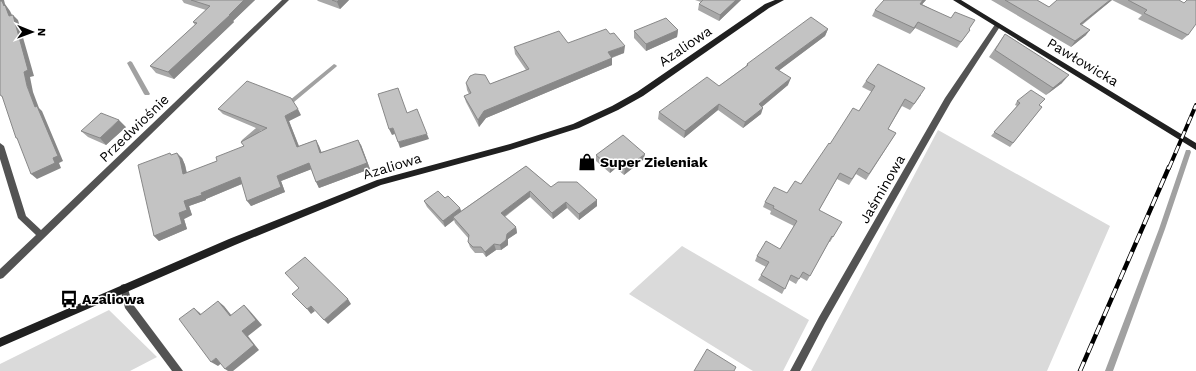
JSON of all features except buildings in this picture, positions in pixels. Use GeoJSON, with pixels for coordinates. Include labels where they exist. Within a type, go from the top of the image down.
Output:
{"type":"FeatureCollection","features":[{"type":"Feature","properties":{"kind":"street","name":"Przedwiośnie"},"geometry":{"type":"LineString","coordinates":[[0,275],[286,0]]}},
{"type":"Feature","properties":{"kind":"street","name":"Azaliowa"},"geometry":{"type":"LineString","coordinates":[[0,342],[306,210],[380,182],[510,147],[576,126],[615,108],[640,94],[768,6],[781,0]]}},
{"type":"Feature","properties":{"kind":"street","name":"Pawłowicka"},"geometry":{"type":"LineString","coordinates":[[956,0],[1196,147]]}},
{"type":"Feature","properties":{"kind":"street","name":"Jaśminowa"},"geometry":{"type":"LineString","coordinates":[[795,371],[822,320],[944,107],[998,25]]}},
{"type":"Feature","properties":{"kind":"street"},"geometry":{"type":"LineString","coordinates":[[0,146],[22,218],[42,235]]}},
{"type":"Feature","properties":{"kind":"street"},"geometry":{"type":"LineString","coordinates":[[124,288],[128,305],[178,371]]}},
{"type":"Feature","properties":{"kind":"shaded area"},"geometry":{"type":"Polygon","coordinates":[[[938,130],[1110,226],[1047,371],[811,371],[938,130]]]}},
{"type":"Feature","properties":{"kind":"shaded area"},"geometry":{"type":"Polygon","coordinates":[[[682,246],[809,320],[783,371],[753,371],[629,294],[682,246]]]}},
{"type":"Feature","properties":{"kind":"shaded area"},"geometry":{"type":"Polygon","coordinates":[[[109,310],[157,357],[130,371],[0,371],[0,364],[109,310]]]}},
{"type":"Feature","properties":{"kind":"waterway"},"geometry":{"type":"LineString","coordinates":[[130,63],[147,94]]}},
{"type":"Feature","properties":{"kind":"waterway"},"geometry":{"type":"LineString","coordinates":[[286,106],[334,66]]}},
{"type":"Feature","properties":{"kind":"waterway"},"geometry":{"type":"LineString","coordinates":[[244,142],[264,125]]}},
{"type":"Feature","properties":{"kind":"waterway"},"geometry":{"type":"LineString","coordinates":[[1109,371],[1162,229],[1188,152]]}},
{"type":"Feature","properties":{"kind":"railway"},"geometry":{"type":"LineString","coordinates":[[1169,168],[1196,105]]}},
{"type":"Feature","properties":{"kind":"railway"},"geometry":{"type":"LineString","coordinates":[[1080,371],[1169,167]]}},
{"type":"Feature","properties":{"kind":"place","name":"Super Zieleniak"},"geometry":{"type":"Point","coordinates":[587,162]}},
{"type":"Feature","properties":{"kind":"place","name":"Azaliowa"},"geometry":{"type":"Point","coordinates":[69,299]}}]}
